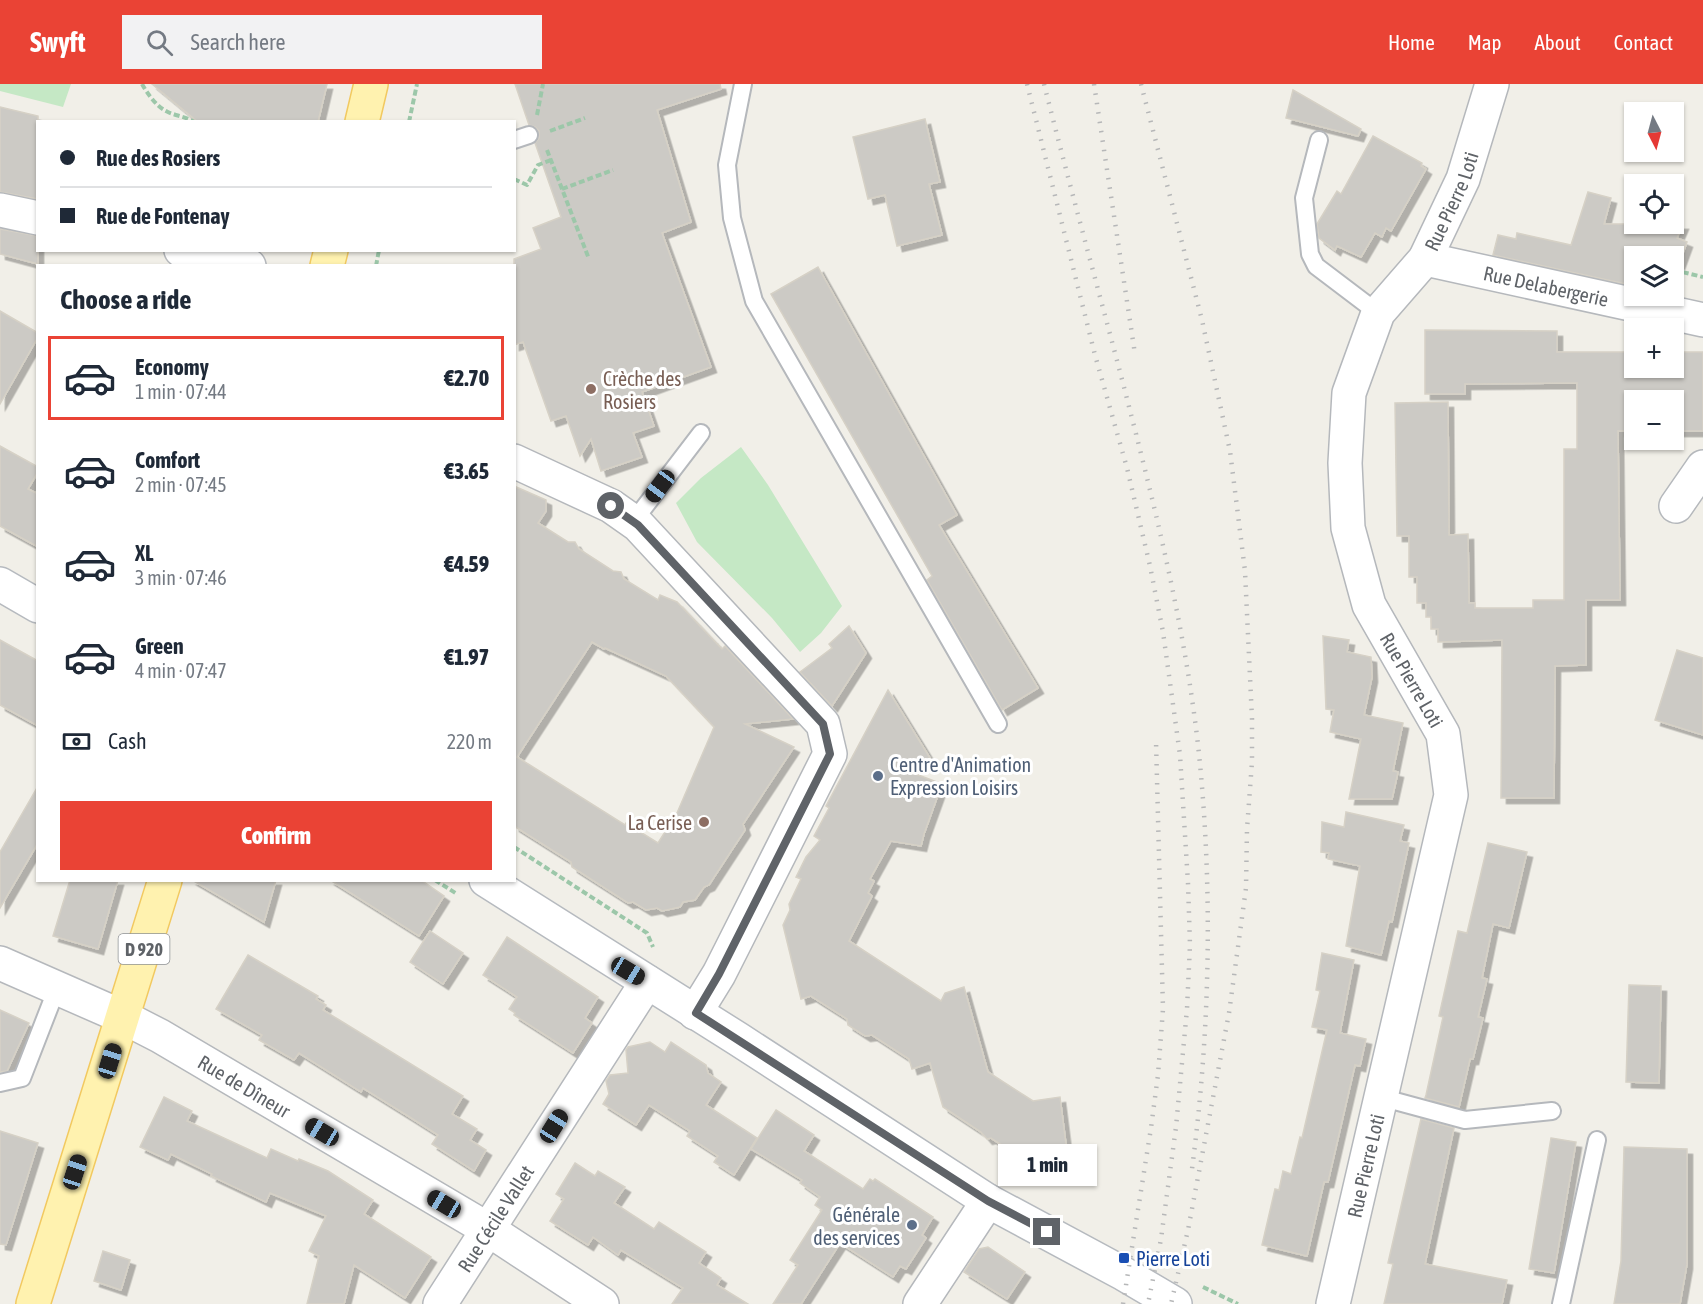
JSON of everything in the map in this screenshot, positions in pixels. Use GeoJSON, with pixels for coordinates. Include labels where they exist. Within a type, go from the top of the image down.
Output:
{"type":"FeatureCollection","features":[{"type":"Feature","properties":{"kind":"main road"},"geometry":{"type":"LineString","coordinates":[[362,120],[371,84]]}},
{"type":"Feature","properties":{"kind":"main road","name":"D 920"},"geometry":{"type":"LineString","coordinates":[[33,1304],[164,882]]}},
{"type":"Feature","properties":{"kind":"street","name":"Rue Pierre Loti"},"geometry":{"type":"LineString","coordinates":[[1333,1304],[1451,795],[1443,734],[1370,605],[1348,528],[1345,463],[1349,393],[1378,313],[1425,259],[1463,179],[1492,84]]}},
{"type":"Feature","properties":{"kind":"street"},"geometry":{"type":"LineString","coordinates":[[0,210],[36,218]]}},
{"type":"Feature","properties":{"kind":"street"},"geometry":{"type":"LineString","coordinates":[[190,252],[240,264]]}},
{"type":"Feature","properties":{"kind":"street","name":"Rue Delabergerie"},"geometry":{"type":"LineString","coordinates":[[1425,259],[1703,320]]}},
{"type":"Feature","properties":{"kind":"street"},"geometry":{"type":"LineString","coordinates":[[516,462],[611,506],[633,522],[823,724],[830,754],[719,974],[696,1013]]}},
{"type":"Feature","properties":{"kind":"street"},"geometry":{"type":"LineString","coordinates":[[1676,506],[1703,467]]}},
{"type":"Feature","properties":{"kind":"street"},"geometry":{"type":"LineString","coordinates":[[0,584],[36,605]]}},
{"type":"Feature","properties":{"kind":"street"},"geometry":{"type":"LineString","coordinates":[[490,882],[652,969],[696,1013],[988,1201],[1114,1268],[1175,1304]]}},
{"type":"Feature","properties":{"kind":"street","name":"Rue de Dîneur"},"geometry":{"type":"LineString","coordinates":[[0,963],[123,1017],[160,1036],[489,1230],[602,1304]]}},
{"type":"Feature","properties":{"kind":"street","name":"Rue Cécile Vallet"},"geometry":{"type":"LineString","coordinates":[[440,1304],[489,1230],[652,969]]}},
{"type":"Feature","properties":{"kind":"street"},"geometry":{"type":"LineString","coordinates":[[920,1304],[988,1201]]}},
{"type":"Feature","properties":{"kind":"lane"},"geometry":{"type":"LineString","coordinates":[[743,84],[727,165],[732,218],[754,301],[998,724]]}},
{"type":"Feature","properties":{"kind":"lane"},"geometry":{"type":"LineString","coordinates":[[1319,140],[1304,198],[1310,254],[1316,266],[1378,313]]}},
{"type":"Feature","properties":{"kind":"lane"},"geometry":{"type":"LineString","coordinates":[[633,522],[701,433]]}},
{"type":"Feature","properties":{"kind":"lane"},"geometry":{"type":"LineString","coordinates":[[0,1083],[22,1078],[57,988]]}},
{"type":"Feature","properties":{"kind":"lane"},"geometry":{"type":"LineString","coordinates":[[1380,1097],[1465,1120],[1552,1111]]}},
{"type":"Feature","properties":{"kind":"lane"},"geometry":{"type":"LineString","coordinates":[[1561,1304],[1597,1140]]}},
{"type":"Feature","properties":{"kind":"path"},"geometry":{"type":"LineString","coordinates":[[142,84],[164,111],[189,120]]}},
{"type":"Feature","properties":{"kind":"path"},"geometry":{"type":"LineString","coordinates":[[409,120],[417,84]]}},
{"type":"Feature","properties":{"kind":"path"},"geometry":{"type":"LineString","coordinates":[[530,132],[543,84]]}},
{"type":"Feature","properties":{"kind":"path"},"geometry":{"type":"LineString","coordinates":[[530,132],[585,117]]}},
{"type":"Feature","properties":{"kind":"path"},"geometry":{"type":"LineString","coordinates":[[544,143],[589,259]]}},
{"type":"Feature","properties":{"kind":"path"},"geometry":{"type":"LineString","coordinates":[[516,180],[527,185],[538,165],[551,160]]}},
{"type":"Feature","properties":{"kind":"path"},"geometry":{"type":"LineString","coordinates":[[562,189],[613,170]]}},
{"type":"Feature","properties":{"kind":"path"},"geometry":{"type":"LineString","coordinates":[[1684,272],[1703,277]]}},
{"type":"Feature","properties":{"kind":"path"},"geometry":{"type":"LineString","coordinates":[[516,848],[647,933],[652,969]]}},
{"type":"Feature","properties":{"kind":"green space"},"geometry":{"type":"Polygon","coordinates":[[[0,84],[71,84],[63,107],[0,91],[0,84]]]}},
{"type":"Feature","properties":{"kind":"green space"},"geometry":{"type":"Polygon","coordinates":[[[741,447],[768,485],[842,606],[821,633],[800,652],[772,618],[697,542],[676,503],[701,478],[741,447]]]}},
{"type":"Feature","properties":{"kind":"building"},"geometry":{"type":"Polygon","coordinates":[[[152,84],[327,84],[318,120],[196,120],[152,84]]]}},
{"type":"Feature","properties":{"kind":"building"},"geometry":{"type":"Polygon","coordinates":[[[515,84],[720,84],[721,89],[657,110],[691,222],[662,233],[711,367],[642,392],[654,426],[633,433],[642,457],[601,471],[591,439],[580,456],[566,416],[551,421],[523,342],[516,344],[516,264],[514,264],[514,259],[541,249],[533,228],[561,217],[535,143],[539,138],[539,131],[529,125],[515,84]]]}},
{"type":"Feature","properties":{"kind":"building"},"geometry":{"type":"Polygon","coordinates":[[[1293,90],[1361,129],[1358,136],[1286,118],[1293,90]]]}},
{"type":"Feature","properties":{"kind":"building"},"geometry":{"type":"Polygon","coordinates":[[[0,107],[38,116],[38,120],[36,120],[36,199],[0,192],[0,107]]]}},
{"type":"Feature","properties":{"kind":"building"},"geometry":{"type":"Polygon","coordinates":[[[925,119],[940,182],[929,184],[942,235],[897,246],[885,195],[868,199],[853,137],[925,119]]]}},
{"type":"Feature","properties":{"kind":"building"},"geometry":{"type":"Polygon","coordinates":[[[1373,136],[1422,163],[1421,166],[1426,169],[1391,231],[1386,228],[1382,237],[1375,233],[1361,257],[1337,246],[1335,250],[1319,238],[1317,224],[1337,191],[1341,194],[1373,136]]]}},
{"type":"Feature","properties":{"kind":"building"},"geometry":{"type":"Polygon","coordinates":[[[1588,192],[1611,198],[1604,224],[1624,224],[1624,234],[1679,234],[1677,238],[1687,242],[1684,250],[1684,246],[1624,246],[1624,284],[1493,255],[1498,235],[1516,239],[1517,233],[1571,245],[1588,192]]]}},
{"type":"Feature","properties":{"kind":"building"},"geometry":{"type":"Polygon","coordinates":[[[0,229],[36,236],[38,264],[0,254],[0,229]]]}},
{"type":"Feature","properties":{"kind":"building"},"geometry":{"type":"Polygon","coordinates":[[[818,267],[957,515],[939,525],[1038,688],[1002,710],[927,580],[932,576],[771,294],[818,267]]]}},
{"type":"Feature","properties":{"kind":"building"},"geometry":{"type":"Polygon","coordinates":[[[0,311],[36,332],[36,341],[0,404],[0,311]]]}},
{"type":"Feature","properties":{"kind":"building"},"geometry":{"type":"Polygon","coordinates":[[[1425,330],[1557,331],[1557,352],[1624,352],[1624,378],[1684,378],[1684,352],[1703,352],[1703,431],[1684,431],[1684,390],[1624,390],[1624,431],[1618,431],[1620,600],[1586,600],[1586,665],[1555,666],[1554,798],[1501,798],[1502,640],[1438,642],[1438,629],[1431,629],[1431,617],[1426,617],[1426,603],[1417,603],[1417,577],[1409,577],[1409,536],[1397,536],[1395,403],[1448,402],[1449,535],[1468,534],[1469,603],[1475,603],[1475,608],[1533,608],[1533,600],[1564,600],[1564,449],[1577,449],[1577,383],[1465,384],[1465,394],[1425,394],[1425,330]]]}},
{"type":"Feature","properties":{"kind":"building"},"geometry":{"type":"Polygon","coordinates":[[[0,446],[36,466],[36,475],[28,489],[36,493],[36,546],[0,526],[0,446]]]}},
{"type":"Feature","properties":{"kind":"building"},"geometry":{"type":"Polygon","coordinates":[[[516,487],[546,500],[546,511],[538,523],[568,542],[575,542],[579,549],[613,571],[621,572],[624,579],[658,600],[660,595],[677,602],[722,649],[725,646],[793,719],[745,724],[794,747],[743,824],[745,830],[709,885],[704,887],[695,900],[683,902],[680,907],[662,911],[657,908],[646,910],[633,902],[628,903],[572,867],[571,862],[516,827],[516,487]],[[592,642],[517,757],[625,825],[626,823],[658,843],[677,813],[714,727],[666,676],[592,642]]]}},
{"type":"Feature","properties":{"kind":"building"},"geometry":{"type":"Polygon","coordinates":[[[849,626],[866,653],[832,706],[800,672],[832,648],[829,644],[849,626]]]}},
{"type":"Feature","properties":{"kind":"building"},"geometry":{"type":"Polygon","coordinates":[[[1323,636],[1349,640],[1347,652],[1371,657],[1372,677],[1364,715],[1403,723],[1393,771],[1398,772],[1392,799],[1349,799],[1361,739],[1330,732],[1334,710],[1326,709],[1323,636]]]}},
{"type":"Feature","properties":{"kind":"building"},"geometry":{"type":"Polygon","coordinates":[[[0,640],[36,660],[36,725],[0,705],[0,640]]]}},
{"type":"Feature","properties":{"kind":"building"},"geometry":{"type":"Polygon","coordinates":[[[1677,650],[1703,658],[1703,735],[1655,720],[1677,650]]]}},
{"type":"Feature","properties":{"kind":"building"},"geometry":{"type":"Polygon","coordinates":[[[888,690],[930,758],[908,771],[942,784],[921,846],[891,841],[870,879],[874,881],[868,893],[872,896],[849,941],[941,1001],[945,993],[964,987],[988,1072],[1033,1101],[1060,1097],[1067,1152],[1020,1157],[991,1138],[987,1139],[981,1132],[943,1107],[930,1063],[912,1069],[909,1059],[872,1035],[865,1036],[848,1025],[847,1019],[811,996],[801,999],[783,925],[790,910],[789,904],[801,879],[796,877],[806,857],[820,840],[814,836],[829,808],[826,806],[888,690]]]}},
{"type":"Feature","properties":{"kind":"building"},"geometry":{"type":"Polygon","coordinates":[[[36,789],[36,846],[0,908],[0,852],[36,789]]]}},
{"type":"Feature","properties":{"kind":"building"},"geometry":{"type":"Polygon","coordinates":[[[1346,812],[1404,825],[1400,841],[1409,843],[1392,922],[1389,921],[1381,955],[1346,946],[1360,866],[1328,859],[1329,853],[1321,852],[1322,822],[1344,827],[1346,812]]]}},
{"type":"Feature","properties":{"kind":"building"},"geometry":{"type":"Polygon","coordinates":[[[1488,843],[1527,852],[1509,928],[1493,924],[1482,978],[1487,979],[1478,1017],[1483,1018],[1473,1059],[1470,1059],[1459,1107],[1425,1098],[1443,1017],[1439,1016],[1458,931],[1467,933],[1488,843]]]}},
{"type":"Feature","properties":{"kind":"building"},"geometry":{"type":"Polygon","coordinates":[[[69,882],[117,882],[98,949],[53,936],[69,882]]]}},
{"type":"Feature","properties":{"kind":"building"},"geometry":{"type":"Polygon","coordinates":[[[195,882],[275,882],[264,922],[195,882]]]}},
{"type":"Feature","properties":{"kind":"building"},"geometry":{"type":"Polygon","coordinates":[[[333,882],[424,882],[444,896],[419,936],[333,882]]]}},
{"type":"Feature","properties":{"kind":"building"},"geometry":{"type":"Polygon","coordinates":[[[430,931],[463,953],[443,984],[410,962],[430,931]]]}},
{"type":"Feature","properties":{"kind":"building"},"geometry":{"type":"Polygon","coordinates":[[[507,937],[598,997],[585,1018],[592,1023],[573,1053],[514,1015],[515,1013],[509,1009],[517,997],[483,975],[507,937]]]}},
{"type":"Feature","properties":{"kind":"building"},"geometry":{"type":"Polygon","coordinates":[[[1322,953],[1354,960],[1340,1033],[1366,1039],[1360,1066],[1355,1065],[1328,1182],[1324,1182],[1307,1256],[1262,1245],[1275,1189],[1279,1190],[1283,1171],[1291,1174],[1300,1137],[1302,1138],[1327,1030],[1312,1027],[1320,991],[1316,990],[1322,953]]]}},
{"type":"Feature","properties":{"kind":"building"},"geometry":{"type":"Polygon","coordinates":[[[248,955],[318,996],[316,999],[326,1005],[323,1010],[463,1096],[452,1114],[477,1129],[470,1140],[486,1150],[474,1171],[432,1144],[438,1135],[408,1116],[363,1088],[361,1092],[299,1053],[294,1060],[259,1040],[262,1035],[216,1009],[248,955]]]}},
{"type":"Feature","properties":{"kind":"building"},"geometry":{"type":"Polygon","coordinates":[[[1629,985],[1661,986],[1659,1083],[1626,1082],[1629,985]]]}},
{"type":"Feature","properties":{"kind":"building"},"geometry":{"type":"Polygon","coordinates":[[[0,1010],[29,1023],[7,1071],[0,1072],[0,1010]]]}},
{"type":"Feature","properties":{"kind":"building"},"geometry":{"type":"Polygon","coordinates":[[[650,1042],[665,1052],[671,1042],[706,1065],[708,1073],[721,1082],[706,1105],[757,1138],[734,1175],[714,1162],[718,1156],[687,1136],[690,1131],[649,1105],[636,1125],[603,1104],[609,1094],[606,1081],[610,1075],[628,1073],[626,1050],[628,1047],[650,1042]]]}},
{"type":"Feature","properties":{"kind":"building"},"geometry":{"type":"Polygon","coordinates":[[[164,1097],[192,1111],[187,1121],[267,1158],[271,1149],[328,1171],[373,1200],[364,1214],[431,1257],[405,1298],[354,1265],[344,1304],[307,1304],[319,1256],[309,1251],[326,1216],[270,1193],[266,1202],[171,1154],[168,1160],[140,1147],[164,1097]]]}},
{"type":"Feature","properties":{"kind":"building"},"geometry":{"type":"Polygon","coordinates":[[[776,1110],[814,1135],[804,1151],[863,1189],[870,1179],[873,1181],[875,1179],[933,1217],[922,1235],[926,1238],[906,1269],[900,1266],[893,1277],[840,1243],[801,1304],[773,1304],[798,1265],[790,1260],[822,1210],[815,1205],[820,1197],[800,1183],[802,1180],[751,1149],[776,1110]]]}},
{"type":"Feature","properties":{"kind":"building"},"geometry":{"type":"Polygon","coordinates":[[[1421,1119],[1454,1128],[1425,1264],[1507,1280],[1502,1304],[1384,1304],[1393,1264],[1388,1263],[1421,1119]]]}},
{"type":"Feature","properties":{"kind":"building"},"geometry":{"type":"Polygon","coordinates":[[[0,1131],[38,1143],[6,1245],[0,1244],[0,1131]]]}},
{"type":"Feature","properties":{"kind":"building"},"geometry":{"type":"Polygon","coordinates":[[[1551,1138],[1576,1142],[1554,1273],[1529,1269],[1551,1138]]]}},
{"type":"Feature","properties":{"kind":"building"},"geometry":{"type":"Polygon","coordinates":[[[1624,1147],[1687,1149],[1687,1264],[1680,1304],[1614,1304],[1621,1261],[1624,1147]]]}},
{"type":"Feature","properties":{"kind":"building"},"geometry":{"type":"Polygon","coordinates":[[[575,1163],[595,1176],[598,1171],[625,1187],[614,1203],[654,1229],[659,1222],[706,1252],[699,1263],[721,1278],[717,1285],[748,1304],[672,1304],[683,1288],[621,1250],[618,1255],[593,1237],[588,1245],[550,1221],[564,1199],[556,1194],[575,1163]]]}},
{"type":"Feature","properties":{"kind":"building"},"geometry":{"type":"Polygon","coordinates":[[[988,1247],[1025,1272],[1007,1299],[964,1272],[979,1249],[988,1247]]]}},
{"type":"Feature","properties":{"kind":"building"},"geometry":{"type":"Polygon","coordinates":[[[103,1251],[130,1260],[121,1290],[94,1281],[103,1251]]]}},
{"type":"Feature","properties":{"kind":"railway"},"geometry":{"type":"LineString","coordinates":[[1027,84],[1095,355],[1127,468],[1150,566],[1163,632],[1180,755],[1190,945],[1187,1009],[1176,1127],[1161,1239],[1148,1304]]}},
{"type":"Feature","properties":{"kind":"railway"},"geometry":{"type":"LineString","coordinates":[[1044,84],[1155,511],[1176,608],[1193,705],[1203,806],[1208,962],[1203,1065],[1192,1169]]}},
{"type":"Feature","properties":{"kind":"railway"},"geometry":{"type":"LineString","coordinates":[[1094,84],[1135,354]]}},
{"type":"Feature","properties":{"kind":"railway"},"geometry":{"type":"LineString","coordinates":[[1141,84],[1202,320],[1230,451],[1245,571],[1252,719],[1246,888],[1229,1013],[1188,1230],[1171,1304]]}},
{"type":"Feature","properties":{"kind":"railway"},"geometry":{"type":"LineString","coordinates":[[1123,1304],[1151,1128],[1163,1009],[1156,741]]}},
{"type":"Feature","properties":{"kind":"place","name":"Crèche des Rosiers"},"geometry":{"type":"Point","coordinates":[591,389]}},
{"type":"Feature","properties":{"kind":"place","name":"Centre d'Animation Expression Loisirs"},"geometry":{"type":"Point","coordinates":[878,776]}},
{"type":"Feature","properties":{"kind":"place","name":"La Cerise"},"geometry":{"type":"Point","coordinates":[704,822]}},
{"type":"Feature","properties":{"kind":"place","name":"Générale des services"},"geometry":{"type":"Point","coordinates":[912,1225]}},
{"type":"Feature","properties":{"kind":"place","name":"Pierre Loti"},"geometry":{"type":"Point","coordinates":[1124,1258]}},
{"type":"Feature","properties":{"kind":"route"},"geometry":{"type":"LineString","coordinates":[[611,506],[638,525],[823,724],[830,754],[719,974],[696,1013],[988,1201],[1047,1232]]}}]}
